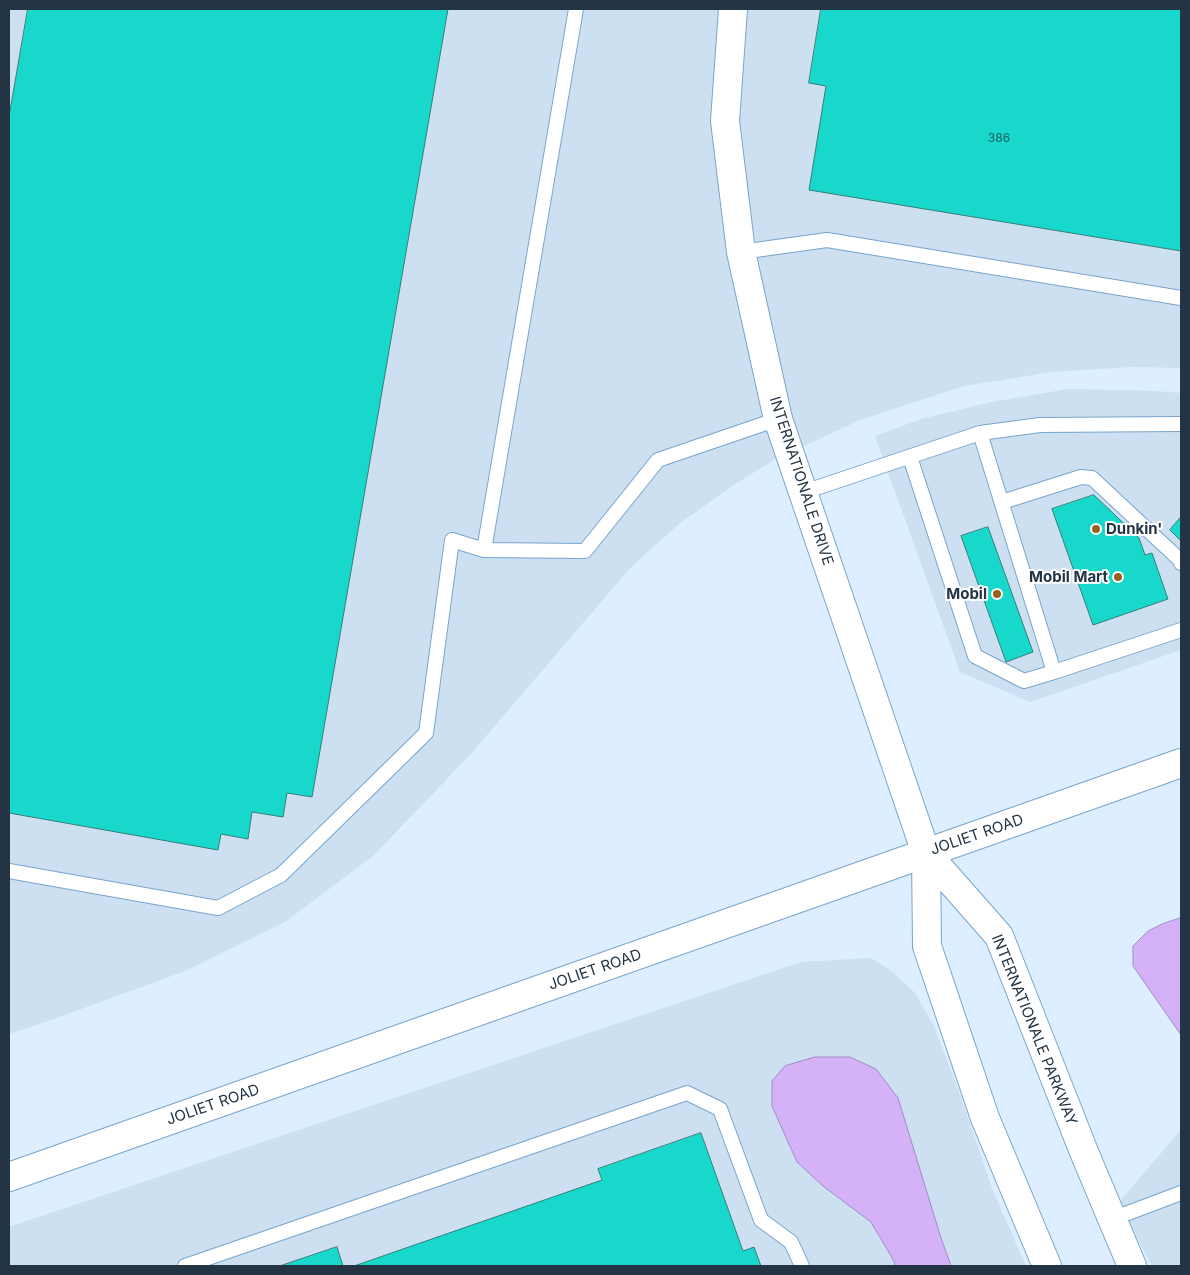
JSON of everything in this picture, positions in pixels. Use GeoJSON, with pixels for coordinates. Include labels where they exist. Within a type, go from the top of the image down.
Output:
{"type":"FeatureCollection","features":[{"type":"Feature","properties":{"kind":"street","name":"INTERNATIONALE DRIVE"},"geometry":{"type":"LineString","coordinates":[[733,9],[725,121],[741,252],[778,419],[926,853]]}},
{"type":"Feature","properties":{"kind":"street","name":"JOLIET ROAD"},"geometry":{"type":"LineString","coordinates":[[9,1177],[1181,763]]}},
{"type":"Feature","properties":{"kind":"street","name":"INTERNATIONALE PARKWAY"},"geometry":{"type":"LineString","coordinates":[[926,853],[999,936],[1084,1152],[1132,1266]]}},
{"type":"Feature","properties":{"kind":"street"},"geometry":{"type":"LineString","coordinates":[[926,853],[927,946],[985,1118],[1047,1266]]}},
{"type":"Feature","properties":{"kind":"lane"},"geometry":{"type":"LineString","coordinates":[[484,550],[576,9]]}},
{"type":"Feature","properties":{"kind":"lane"},"geometry":{"type":"LineString","coordinates":[[741,252],[826,240],[1181,298]]}},
{"type":"Feature","properties":{"kind":"lane"},"geometry":{"type":"LineString","coordinates":[[9,871],[218,908],[281,875],[426,733],[452,540],[484,550],[585,551],[658,460],[778,419]]}},
{"type":"Feature","properties":{"kind":"lane"},"geometry":{"type":"LineString","coordinates":[[804,492],[980,433],[1040,425],[1181,424]]}},
{"type":"Feature","properties":{"kind":"lane"},"geometry":{"type":"LineString","coordinates":[[980,433],[1054,672]]}},
{"type":"Feature","properties":{"kind":"lane"},"geometry":{"type":"LineString","coordinates":[[910,457],[975,656],[1024,681],[1181,630]]}},
{"type":"Feature","properties":{"kind":"lane"},"geometry":{"type":"LineString","coordinates":[[1002,502],[1080,477],[1092,478],[1181,563]]}},
{"type":"Feature","properties":{"kind":"lane"},"geometry":{"type":"LineString","coordinates":[[185,1266],[687,1093],[720,1109],[761,1220],[791,1242],[802,1266]]}},
{"type":"Feature","properties":{"kind":"lane"},"geometry":{"type":"LineString","coordinates":[[1112,1219],[1181,1193]]}},
{"type":"Feature","properties":{"kind":"shaded area"},"geometry":{"type":"Polygon","coordinates":[[[9,9],[1181,9],[1181,368],[1130,367],[1052,372],[964,386],[860,420],[776,459],[735,484],[679,524],[632,566],[469,756],[373,856],[285,922],[185,971],[9,1034],[9,9]]]}},
{"type":"Feature","properties":{"kind":"shaded area"},"geometry":{"type":"Polygon","coordinates":[[[1068,389],[1181,393],[1181,650],[1030,702],[960,672],[875,436],[921,419],[992,402],[1068,389]]]}},
{"type":"Feature","properties":{"kind":"shaded area"},"geometry":{"type":"Polygon","coordinates":[[[1181,918],[1181,1035],[1133,966],[1133,946],[1148,931],[1181,918]]]}},
{"type":"Feature","properties":{"kind":"shaded area"},"geometry":{"type":"Polygon","coordinates":[[[871,958],[893,972],[915,993],[934,1026],[960,1094],[993,1191],[1026,1266],[9,1266],[9,1227],[801,962],[871,958]]]}},
{"type":"Feature","properties":{"kind":"shaded area"},"geometry":{"type":"Polygon","coordinates":[[[815,1057],[850,1057],[876,1069],[898,1098],[951,1266],[895,1266],[894,1261],[871,1222],[823,1186],[797,1162],[772,1106],[772,1081],[785,1066],[815,1057]]]}},
{"type":"Feature","properties":{"kind":"shaded area"},"geometry":{"type":"Polygon","coordinates":[[[1181,1130],[1181,1266],[1152,1266],[1118,1203],[1181,1130]]]}},
{"type":"Feature","properties":{"kind":"building"},"geometry":{"type":"Polygon","coordinates":[[[28,9],[448,9],[312,797],[287,793],[283,817],[252,812],[248,839],[221,834],[218,850],[9,813],[9,117],[28,9]]]}},
{"type":"Feature","properties":{"kind":"building"},"geometry":{"type":"Polygon","coordinates":[[[821,9],[1181,9],[1181,251],[809,190],[826,86],[809,83],[821,9]]]}},
{"type":"Feature","properties":{"kind":"building","name":"Mobil Mart"},"geometry":{"type":"Polygon","coordinates":[[[1094,495],[1139,538],[1145,555],[1152,553],[1168,599],[1093,625],[1052,509],[1094,495]]]}},
{"type":"Feature","properties":{"kind":"building"},"geometry":{"type":"Polygon","coordinates":[[[1181,517],[1181,541],[1170,530],[1181,517]]]}},
{"type":"Feature","properties":{"kind":"building","name":"Mobil"},"geometry":{"type":"Polygon","coordinates":[[[988,527],[1033,652],[1006,662],[961,536],[988,527]]]}},
{"type":"Feature","properties":{"kind":"building"},"geometry":{"type":"Polygon","coordinates":[[[701,1133],[743,1251],[754,1247],[761,1266],[354,1266],[602,1180],[598,1169],[701,1133]]]}},
{"type":"Feature","properties":{"kind":"building"},"geometry":{"type":"Polygon","coordinates":[[[337,1247],[343,1266],[280,1266],[337,1247]]]}},
{"type":"Feature","properties":{"kind":"place","name":"Dunkin'"},"geometry":{"type":"Point","coordinates":[1096,529]}},
{"type":"Feature","properties":{"kind":"place","name":"Mobil Mart"},"geometry":{"type":"Point","coordinates":[1118,577]}},
{"type":"Feature","properties":{"kind":"place","name":"Mobil"},"geometry":{"type":"Point","coordinates":[997,594]}}]}
